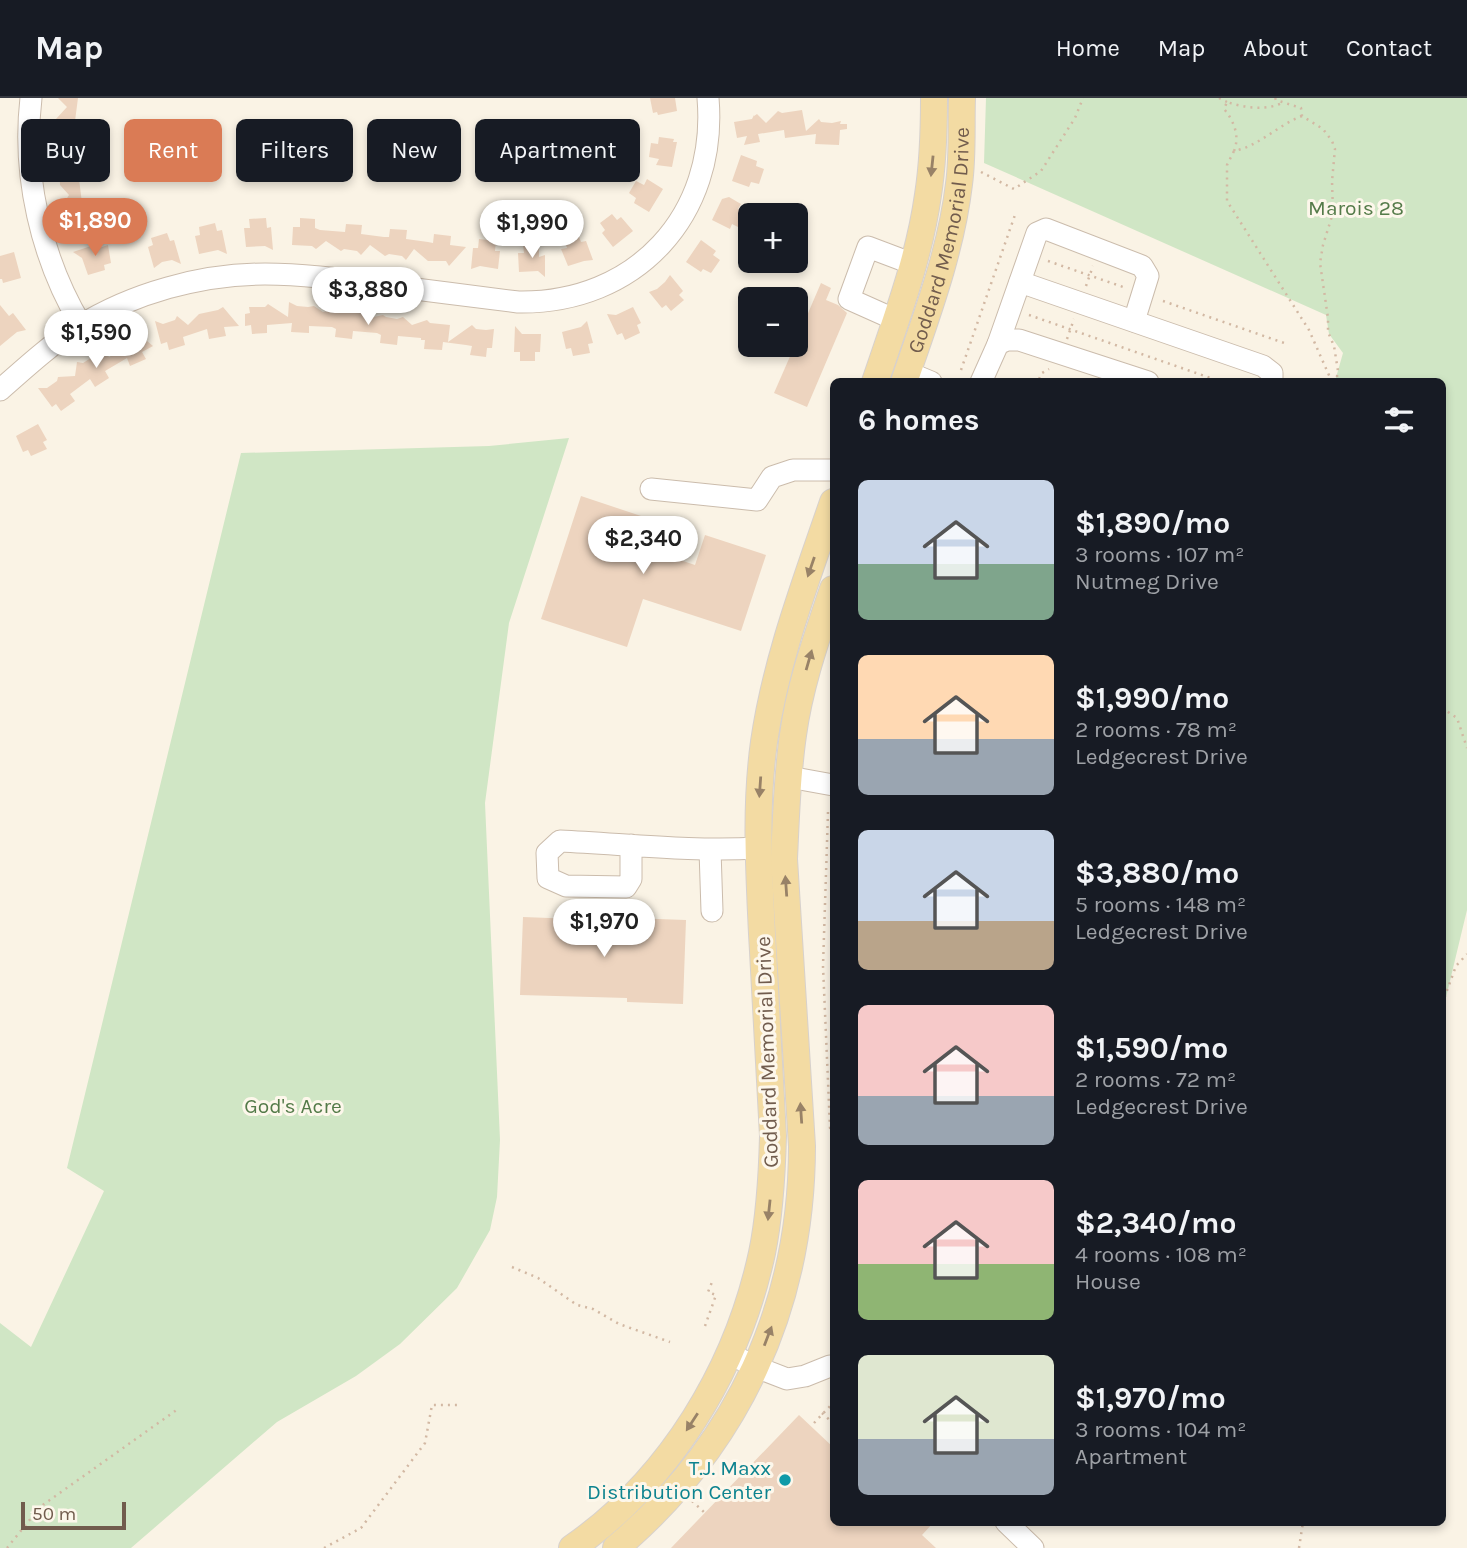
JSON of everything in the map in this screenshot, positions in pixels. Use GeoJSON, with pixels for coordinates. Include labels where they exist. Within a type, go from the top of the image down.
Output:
{"type":"FeatureCollection","features":[{"type":"Feature","properties":{"kind":"main road","name":"Goddard Memorial Drive"},"geometry":{"type":"LineString","coordinates":[[876,378],[913,264],[928,195],[933,151],[934,98]]}},
{"type":"Feature","properties":{"kind":"main road","name":"Goddard Memorial Drive"},"geometry":{"type":"LineString","coordinates":[[914,378],[953,223],[960,183],[962,98]]}},
{"type":"Feature","properties":{"kind":"main road","name":"Goddard Memorial Drive"},"geometry":{"type":"LineString","coordinates":[[572,1548],[623,1506],[660,1466],[696,1417],[730,1354],[757,1277],[772,1179],[773,1136],[757,830],[761,773],[772,697],[785,646],[830,511]]}},
{"type":"Feature","properties":{"kind":"main road","name":"Goddard Memorial Drive"},"geometry":{"type":"LineString","coordinates":[[616,1548],[650,1518],[699,1462],[720,1432],[756,1367],[769,1336],[790,1267],[802,1168],[802,1124],[784,859],[793,733],[802,687],[830,598]]}},
{"type":"Feature","properties":{"kind":"street"},"geometry":{"type":"LineString","coordinates":[[31,98],[29,148],[40,225],[59,282],[81,325]]}},
{"type":"Feature","properties":{"kind":"street"},"geometry":{"type":"LineString","coordinates":[[0,390],[47,349],[81,325],[150,294],[199,281],[262,274],[313,276],[518,302],[551,301],[584,294],[615,281],[645,260],[667,238],[683,214],[703,169],[709,131],[708,98]]}},
{"type":"Feature","properties":{"kind":"street"},"geometry":{"type":"LineString","coordinates":[[983,378],[998,344],[1037,233],[1046,229],[1142,266],[1148,276],[1134,321]]}},
{"type":"Feature","properties":{"kind":"street"},"geometry":{"type":"LineString","coordinates":[[896,320],[849,299],[868,247],[913,264]]}},
{"type":"Feature","properties":{"kind":"street"},"geometry":{"type":"LineString","coordinates":[[1020,282],[1263,366],[1272,373],[1272,378]]}},
{"type":"Feature","properties":{"kind":"street"},"geometry":{"type":"LineString","coordinates":[[998,344],[1007,340],[1019,340],[1136,378]]}},
{"type":"Feature","properties":{"kind":"street"},"geometry":{"type":"LineString","coordinates":[[650,489],[757,500],[772,477],[793,470],[830,470]]}},
{"type":"Feature","properties":{"kind":"street"},"geometry":{"type":"LineString","coordinates":[[789,777],[830,784]]}},
{"type":"Feature","properties":{"kind":"street"},"geometry":{"type":"LineString","coordinates":[[631,845],[710,850],[758,848]]}},
{"type":"Feature","properties":{"kind":"street"},"geometry":{"type":"LineString","coordinates":[[710,850],[712,911]]}},
{"type":"Feature","properties":{"kind":"street"},"geometry":{"type":"LineString","coordinates":[[730,1354],[788,1379],[830,1367]]}},
{"type":"Feature","properties":{"kind":"street"},"geometry":{"type":"LineString","coordinates":[[1010,1526],[1033,1548]]}},
{"type":"Feature","properties":{"kind":"path"},"geometry":{"type":"LineString","coordinates":[[978,171],[1014,189],[1041,171],[1075,118],[1083,98]]}},
{"type":"Feature","properties":{"kind":"path"},"geometry":{"type":"LineString","coordinates":[[1219,98],[1255,108],[1278,106],[1284,102]]}},
{"type":"Feature","properties":{"kind":"path"},"geometry":{"type":"LineString","coordinates":[[1275,98],[1301,108],[1302,116],[1322,130],[1335,149],[1333,213],[1320,263],[1328,332],[1334,346],[1338,372],[1336,378]]}},
{"type":"Feature","properties":{"kind":"path"},"geometry":{"type":"LineString","coordinates":[[1227,102],[1224,108],[1231,117],[1237,135],[1234,151],[1227,165],[1227,201],[1309,330],[1332,378]]}},
{"type":"Feature","properties":{"kind":"path"},"geometry":{"type":"LineString","coordinates":[[1234,151],[1251,145],[1302,116]]}},
{"type":"Feature","properties":{"kind":"path"},"geometry":{"type":"LineString","coordinates":[[961,370],[1016,212]]}},
{"type":"Feature","properties":{"kind":"path"},"geometry":{"type":"LineString","coordinates":[[1083,292],[1098,249]]}},
{"type":"Feature","properties":{"kind":"path"},"geometry":{"type":"LineString","coordinates":[[1048,261],[1126,288]]}},
{"type":"Feature","properties":{"kind":"path"},"geometry":{"type":"LineString","coordinates":[[1163,301],[1287,344]]}},
{"type":"Feature","properties":{"kind":"path"},"geometry":{"type":"LineString","coordinates":[[1065,345],[1076,312]]}},
{"type":"Feature","properties":{"kind":"path"},"geometry":{"type":"LineString","coordinates":[[1029,315],[1211,378]]}},
{"type":"Feature","properties":{"kind":"path"},"geometry":{"type":"LineString","coordinates":[[1446,711],[1457,718],[1467,748]]}},
{"type":"Feature","properties":{"kind":"path"},"geometry":{"type":"LineString","coordinates":[[828,812],[823,966],[830,1128]]}},
{"type":"Feature","properties":{"kind":"path"},"geometry":{"type":"LineString","coordinates":[[1446,993],[1456,966],[1467,954]]}},
{"type":"Feature","properties":{"kind":"path"},"geometry":{"type":"LineString","coordinates":[[512,1267],[538,1278],[577,1305],[593,1309],[619,1325],[670,1342]]}},
{"type":"Feature","properties":{"kind":"path"},"geometry":{"type":"LineString","coordinates":[[705,1326],[716,1295],[708,1292],[712,1282]]}},
{"type":"Feature","properties":{"kind":"path"},"geometry":{"type":"LineString","coordinates":[[324,1548],[361,1528],[425,1443],[432,1405],[460,1405]]}},
{"type":"Feature","properties":{"kind":"path"},"geometry":{"type":"LineString","coordinates":[[814,1423],[830,1406]]}},
{"type":"Feature","properties":{"kind":"path"},"geometry":{"type":"LineString","coordinates":[[7,1548],[40,1507],[178,1409]]}},
{"type":"Feature","properties":{"kind":"path"},"geometry":{"type":"LineString","coordinates":[[822,1413],[830,1420]]}},
{"type":"Feature","properties":{"kind":"path"},"geometry":{"type":"LineString","coordinates":[[718,1464],[736,1476]]}},
{"type":"Feature","properties":{"kind":"path"},"geometry":{"type":"LineString","coordinates":[[1299,1548],[1302,1526]]}},
{"type":"Feature","properties":{"kind":"green space","name":"Marois 28"},"geometry":{"type":"Polygon","coordinates":[[[986,98],[1467,98],[1467,910],[1446,997],[1446,378],[1336,378],[1343,353],[1329,334],[1326,315],[984,163],[986,98]]]}},
{"type":"Feature","properties":{"kind":"green space","name":"God's Acre"},"geometry":{"type":"Polygon","coordinates":[[[569,438],[509,623],[485,803],[500,1140],[497,1197],[490,1230],[457,1288],[400,1344],[356,1376],[277,1422],[131,1548],[0,1548],[0,1323],[31,1347],[104,1191],[67,1168],[241,453],[489,446],[569,438]]]}},
{"type":"Feature","properties":{"kind":"building"},"geometry":{"type":"Polygon","coordinates":[[[58,98],[78,98],[75,119],[56,119],[67,107],[58,98]]]}},
{"type":"Feature","properties":{"kind":"building"},"geometry":{"type":"Polygon","coordinates":[[[650,98],[675,98],[677,111],[658,115],[657,112],[653,113],[650,98]]]}},
{"type":"Feature","properties":{"kind":"building"},"geometry":{"type":"Polygon","coordinates":[[[802,110],[806,131],[819,119],[821,122],[841,121],[840,124],[847,124],[847,129],[840,130],[839,145],[815,144],[816,134],[785,138],[784,130],[758,134],[760,142],[744,145],[747,136],[737,138],[734,122],[752,119],[757,114],[766,123],[778,111],[782,113],[802,110]]]}},
{"type":"Feature","properties":{"kind":"building"},"geometry":{"type":"Polygon","coordinates":[[[659,137],[677,142],[672,167],[656,165],[659,159],[649,157],[651,143],[658,144],[659,137]]]}},
{"type":"Feature","properties":{"kind":"building"},"geometry":{"type":"Polygon","coordinates":[[[741,155],[757,161],[756,166],[764,169],[759,184],[751,182],[749,187],[732,181],[741,155]]]}},
{"type":"Feature","properties":{"kind":"building"},"geometry":{"type":"Polygon","coordinates":[[[647,179],[663,189],[649,212],[634,203],[636,198],[629,193],[635,182],[644,185],[647,179]]]}},
{"type":"Feature","properties":{"kind":"building"},"geometry":{"type":"Polygon","coordinates":[[[60,182],[79,182],[82,203],[91,200],[95,217],[87,219],[89,224],[68,229],[69,219],[62,206],[69,195],[60,182]]]}},
{"type":"Feature","properties":{"kind":"building"},"geometry":{"type":"Polygon","coordinates":[[[729,197],[739,203],[738,227],[732,224],[730,229],[712,220],[722,199],[729,197]]]}},
{"type":"Feature","properties":{"kind":"building"},"geometry":{"type":"Polygon","coordinates":[[[612,214],[617,220],[621,217],[633,231],[613,247],[602,233],[605,230],[600,223],[612,214]]]}},
{"type":"Feature","properties":{"kind":"building"},"geometry":{"type":"Polygon","coordinates":[[[266,218],[267,228],[271,227],[273,250],[265,246],[246,247],[244,228],[250,228],[249,219],[266,218]]]}},
{"type":"Feature","properties":{"kind":"building"},"geometry":{"type":"Polygon","coordinates":[[[300,218],[315,219],[315,228],[320,230],[345,232],[346,224],[362,225],[361,234],[389,237],[390,229],[407,230],[406,239],[433,243],[434,234],[451,236],[450,245],[466,247],[449,266],[446,261],[428,261],[414,249],[406,260],[402,256],[385,256],[370,245],[361,255],[357,251],[341,251],[326,241],[316,249],[312,246],[292,245],[293,227],[300,227],[300,218]]]}},
{"type":"Feature","properties":{"kind":"building"},"geometry":{"type":"Polygon","coordinates":[[[215,223],[217,231],[222,230],[227,254],[218,250],[199,254],[195,236],[200,235],[199,227],[215,223]]]}},
{"type":"Feature","properties":{"kind":"building"},"geometry":{"type":"Polygon","coordinates":[[[167,233],[170,241],[174,240],[181,264],[172,260],[162,262],[154,268],[148,247],[153,245],[151,238],[167,233]]]}},
{"type":"Feature","properties":{"kind":"building"},"geometry":{"type":"Polygon","coordinates":[[[578,234],[581,242],[586,241],[593,260],[568,266],[561,249],[567,248],[564,239],[578,234]]]}},
{"type":"Feature","properties":{"kind":"building"},"geometry":{"type":"Polygon","coordinates":[[[479,239],[496,241],[495,251],[500,251],[498,269],[480,266],[471,269],[473,248],[478,248],[479,239]]]}},
{"type":"Feature","properties":{"kind":"building"},"geometry":{"type":"Polygon","coordinates":[[[701,240],[716,251],[713,255],[720,260],[711,273],[703,269],[701,272],[686,262],[701,240]]]}},
{"type":"Feature","properties":{"kind":"building"},"geometry":{"type":"Polygon","coordinates":[[[97,244],[99,248],[108,245],[111,263],[104,265],[105,270],[88,275],[82,258],[73,252],[97,244]]]}},
{"type":"Feature","properties":{"kind":"building"},"geometry":{"type":"Polygon","coordinates":[[[539,244],[539,257],[545,255],[545,277],[538,271],[519,272],[518,253],[524,253],[523,245],[539,244]]]}},
{"type":"Feature","properties":{"kind":"building"},"geometry":{"type":"Polygon","coordinates":[[[14,252],[21,278],[3,283],[0,279],[0,256],[14,252]]]}},
{"type":"Feature","properties":{"kind":"building"},"geometry":{"type":"Polygon","coordinates":[[[670,275],[683,291],[679,295],[684,300],[671,311],[666,305],[662,308],[649,292],[657,289],[670,275]]]}},
{"type":"Feature","properties":{"kind":"building"},"geometry":{"type":"Polygon","coordinates":[[[821,283],[831,288],[826,300],[847,313],[807,407],[774,393],[790,357],[808,357],[808,313],[821,283]]]}},
{"type":"Feature","properties":{"kind":"building"},"geometry":{"type":"Polygon","coordinates":[[[289,302],[297,306],[314,306],[323,312],[338,309],[354,313],[357,310],[369,318],[383,315],[397,319],[403,317],[412,325],[427,320],[430,323],[450,325],[448,342],[472,325],[476,329],[494,329],[492,348],[487,348],[486,357],[470,355],[472,346],[443,342],[442,350],[424,349],[425,340],[421,338],[398,336],[397,345],[380,343],[381,335],[377,333],[353,331],[352,339],[335,337],[336,329],[332,327],[309,326],[309,333],[291,332],[292,323],[267,325],[267,333],[252,334],[251,325],[245,326],[245,314],[250,313],[249,307],[265,307],[268,304],[288,317],[289,302]]]}},
{"type":"Feature","properties":{"kind":"building"},"geometry":{"type":"Polygon","coordinates":[[[0,305],[9,316],[13,313],[26,330],[17,332],[0,346],[0,305]]]}},
{"type":"Feature","properties":{"kind":"building"},"geometry":{"type":"Polygon","coordinates":[[[223,307],[239,326],[224,327],[226,336],[209,339],[207,329],[183,337],[185,345],[169,350],[167,342],[161,344],[155,321],[163,324],[175,320],[177,316],[188,325],[199,314],[223,307]]]}},
{"type":"Feature","properties":{"kind":"building"},"geometry":{"type":"Polygon","coordinates":[[[633,307],[641,323],[637,325],[640,333],[625,340],[622,333],[617,335],[607,314],[616,315],[633,307]]]}},
{"type":"Feature","properties":{"kind":"building"},"geometry":{"type":"Polygon","coordinates":[[[587,321],[593,343],[588,344],[590,353],[573,356],[571,348],[566,349],[562,332],[581,327],[587,321]]]}},
{"type":"Feature","properties":{"kind":"building"},"geometry":{"type":"Polygon","coordinates":[[[515,326],[522,334],[541,334],[540,352],[535,352],[535,361],[520,361],[520,352],[514,352],[515,326]]]}},
{"type":"Feature","properties":{"kind":"building"},"geometry":{"type":"Polygon","coordinates":[[[134,330],[153,346],[142,352],[146,359],[130,366],[127,358],[105,371],[109,378],[95,387],[90,379],[70,394],[75,401],[61,411],[56,404],[52,407],[38,388],[47,388],[57,381],[58,377],[75,376],[77,362],[83,363],[94,356],[95,351],[110,357],[116,341],[132,336],[134,330]]]}},
{"type":"Feature","properties":{"kind":"building"},"geometry":{"type":"Polygon","coordinates":[[[38,424],[47,440],[43,442],[47,449],[31,456],[28,450],[23,452],[16,436],[38,424]]]}},
{"type":"Feature","properties":{"kind":"building"},"geometry":{"type":"Polygon","coordinates":[[[581,496],[668,525],[659,553],[695,565],[705,535],[766,555],[741,631],[643,599],[627,647],[541,619],[581,496]]]}},
{"type":"Feature","properties":{"kind":"building"},"geometry":{"type":"Polygon","coordinates":[[[523,917],[686,920],[683,1004],[627,1002],[627,998],[520,995],[523,917]]]}},
{"type":"Feature","properties":{"kind":"building","name":"T.J. Maxx Distribution Center"},"geometry":{"type":"Polygon","coordinates":[[[799,1415],[830,1444],[830,1526],[930,1526],[922,1535],[936,1548],[671,1548],[799,1415]]]}},
{"type":"Feature","properties":{"kind":"place","name":"T.J. Maxx Distribution Center"},"geometry":{"type":"Point","coordinates":[785,1480]}}]}
